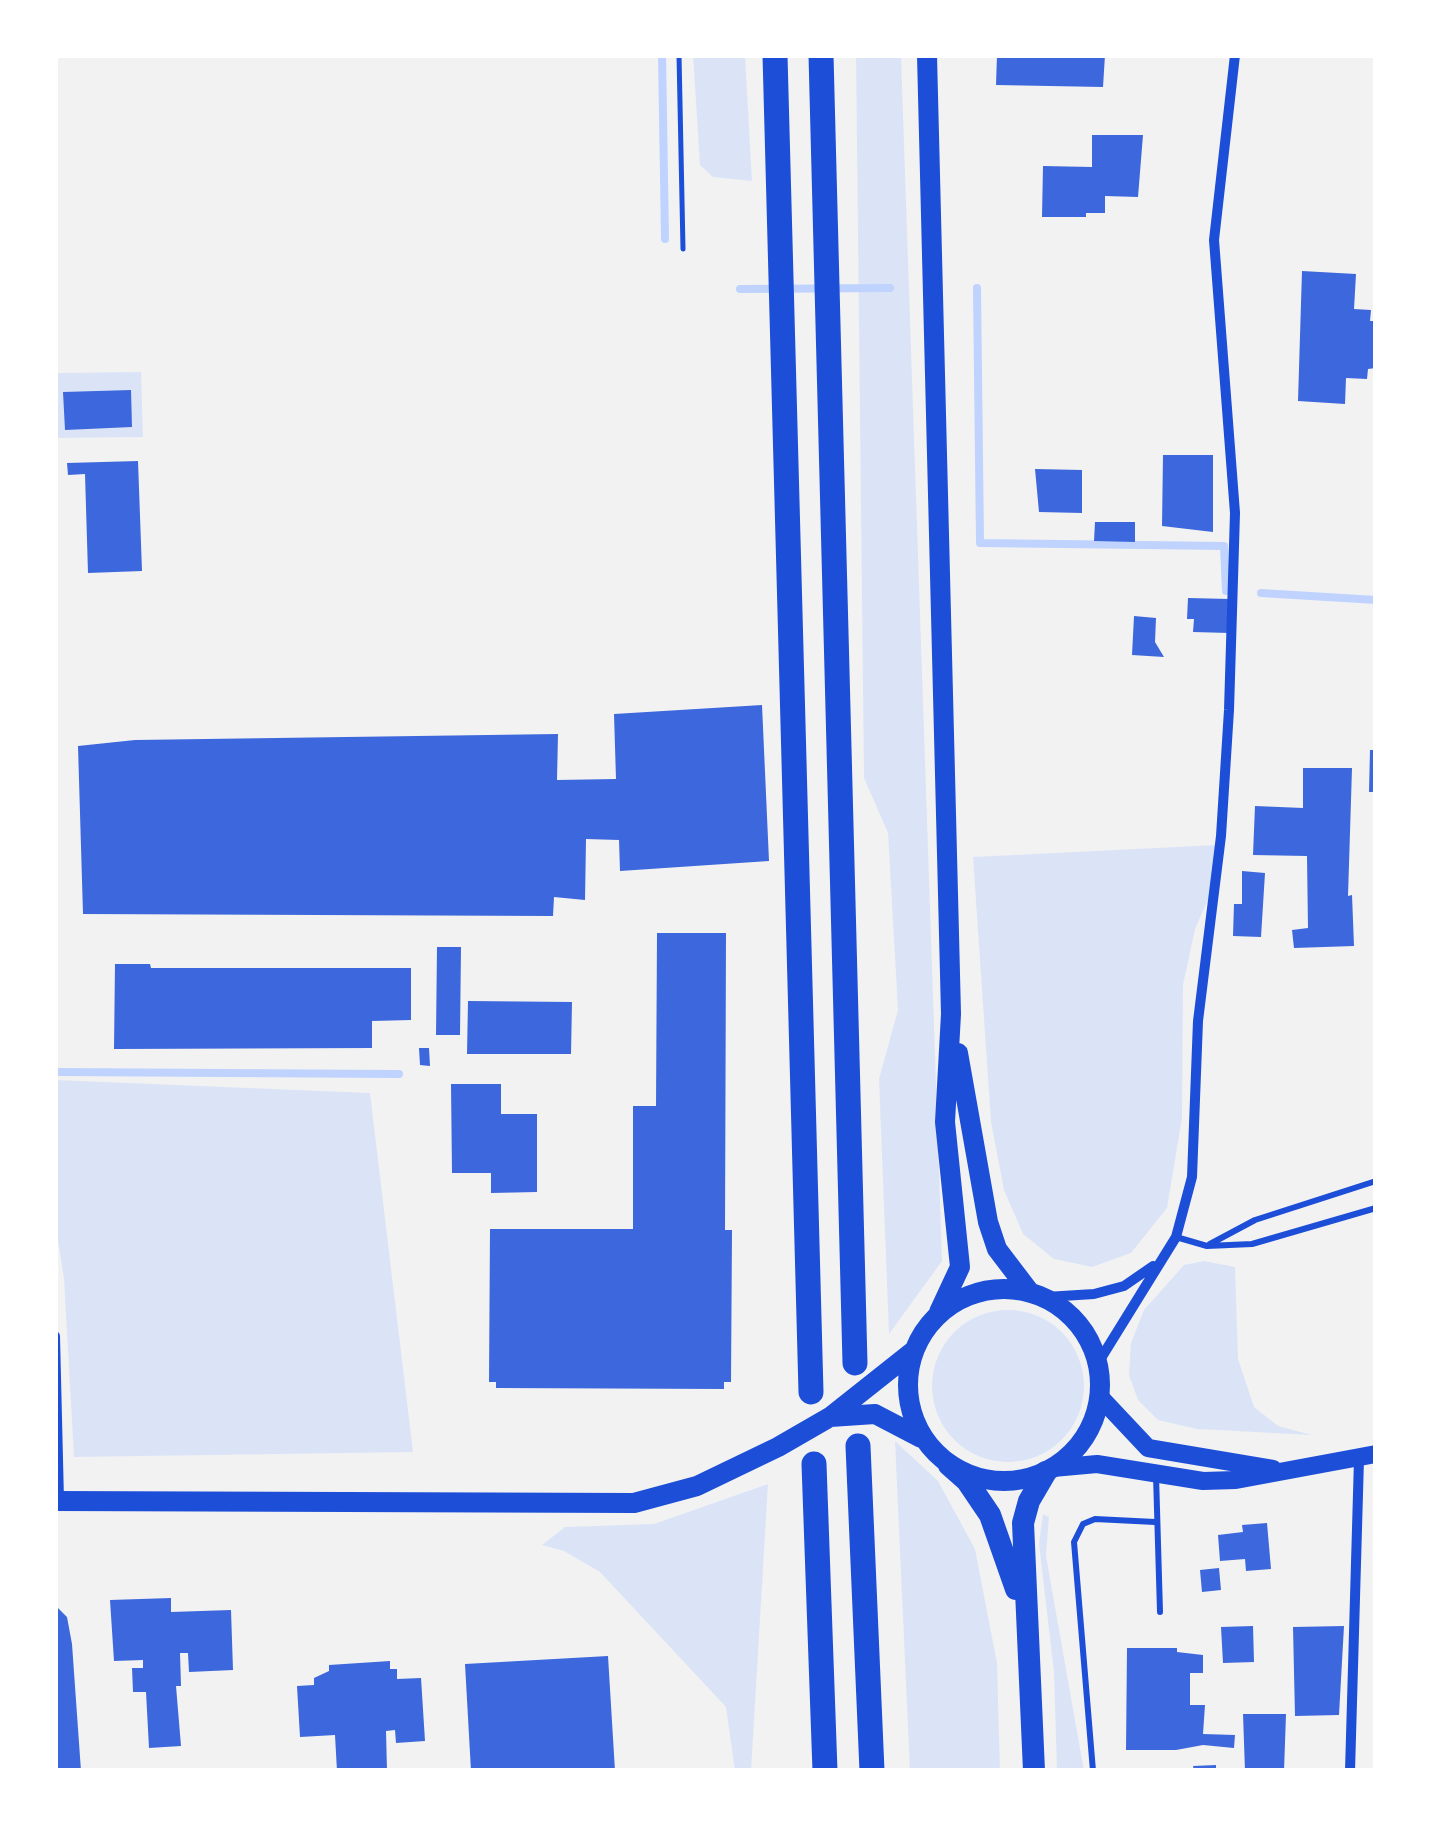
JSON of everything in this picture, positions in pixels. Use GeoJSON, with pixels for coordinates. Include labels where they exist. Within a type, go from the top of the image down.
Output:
{"type":"FeatureCollection","features":[{"type":"Feature","properties":{"kind":"highway"},"geometry":{"type":"LineString","coordinates":[[775,55],[811,1392]]}},
{"type":"Feature","properties":{"kind":"highway"},"geometry":{"type":"LineString","coordinates":[[820,55],[855,1363]]}},
{"type":"Feature","properties":{"kind":"highway"},"geometry":{"type":"LineString","coordinates":[[858,1446],[872,1771]]}},
{"type":"Feature","properties":{"kind":"highway"},"geometry":{"type":"LineString","coordinates":[[814,1464],[825,1771]]}},
{"type":"Feature","properties":{"kind":"highway"},"geometry":{"type":"LineString","coordinates":[[948,1465],[967,1481],[990,1515],[1010,1566],[1026,1632]]}},
{"type":"Feature","properties":{"kind":"highway"},"geometry":{"type":"LineString","coordinates":[[1034,1771],[1022,1523],[1029,1500],[1050,1470]]}},
{"type":"Feature","properties":{"kind":"main road"},"geometry":{"type":"LineString","coordinates":[[57,1501],[634,1503],[697,1486],[830,1417],[912,1352],[939,1312],[960,1267],[946,1122],[951,1014],[927,55]]}},
{"type":"Feature","properties":{"kind":"main road"},"geometry":{"type":"LineString","coordinates":[[951,1014],[988,1222],[997,1249],[1037,1294],[1079,1324],[1098,1363],[1100,1397],[1085,1438],[1050,1470]]}},
{"type":"Feature","properties":{"kind":"main road"},"geometry":{"type":"LineString","coordinates":[[939,1312],[966,1295],[997,1288],[1037,1294]]}},
{"type":"Feature","properties":{"kind":"main road"},"geometry":{"type":"LineString","coordinates":[[912,1352],[907,1382],[910,1412],[923,1439]]}},
{"type":"Feature","properties":{"kind":"main road"},"geometry":{"type":"LineString","coordinates":[[1100,1397],[1134,1439],[1148,1448],[1292,1469]]}},
{"type":"Feature","properties":{"kind":"main road"},"geometry":{"type":"LineString","coordinates":[[830,1417],[875,1414],[898,1422],[923,1439],[948,1465],[996,1482],[1097,1464],[1203,1481],[1367,1456]]}},
{"type":"Feature","properties":{"kind":"street"},"geometry":{"type":"LineString","coordinates":[[1098,1363],[1176,1237],[1192,1177],[1198,1021],[1222,836],[1235,513],[1214,240],[1235,55]]}},
{"type":"Feature","properties":{"kind":"street"},"geometry":{"type":"LineString","coordinates":[[1037,1294],[1094,1294],[1124,1286],[1158,1262]]}},
{"type":"Feature","properties":{"kind":"street"},"geometry":{"type":"LineString","coordinates":[[55,1336],[57,1501]]}},
{"type":"Feature","properties":{"kind":"street"},"geometry":{"type":"LineString","coordinates":[[1350,1771],[1367,1456]]}},
{"type":"Feature","properties":{"kind":"lane"},"geometry":{"type":"LineString","coordinates":[[1207,1246],[1255,1220],[1376,1181]]}},
{"type":"Feature","properties":{"kind":"lane"},"geometry":{"type":"LineString","coordinates":[[1176,1237],[1207,1246],[1256,1243],[1376,1208]]}},
{"type":"Feature","properties":{"kind":"lane"},"geometry":{"type":"LineString","coordinates":[[1156,1474],[1160,1612]]}},
{"type":"Feature","properties":{"kind":"lane"},"geometry":{"type":"LineString","coordinates":[[1093,1771],[1074,1542],[1083,1524],[1095,1518],[1155,1522]]}},
{"type":"Feature","properties":{"kind":"path"},"geometry":{"type":"LineString","coordinates":[[680,55],[683,250]]}},
{"type":"Feature","properties":{"kind":"shaded area"},"geometry":{"type":"Polygon","coordinates":[[[693,55],[745,55],[752,181],[713,177],[700,165],[693,55]]]}},
{"type":"Feature","properties":{"kind":"shaded area"},"geometry":{"type":"Polygon","coordinates":[[[856,55],[901,55],[942,1261],[889,1334],[879,1079],[898,1010],[888,833],[864,778],[856,55]]]}},
{"type":"Feature","properties":{"kind":"shaded area"},"geometry":{"type":"Polygon","coordinates":[[[141,372],[143,437],[55,438],[55,373],[141,372]]]}},
{"type":"Feature","properties":{"kind":"shaded area"},"geometry":{"type":"Polygon","coordinates":[[[1217,845],[1210,895],[1195,929],[1183,985],[1182,1118],[1167,1208],[1131,1253],[1092,1267],[1054,1259],[1023,1234],[1004,1190],[991,1122],[973,857],[1217,845]]]}},
{"type":"Feature","properties":{"kind":"shaded area"},"geometry":{"type":"Polygon","coordinates":[[[55,1080],[370,1093],[413,1452],[74,1457],[64,1279],[55,1221],[55,1080]]]}},
{"type":"Feature","properties":{"kind":"shaded area"},"geometry":{"type":"Polygon","coordinates":[[[1204,1261],[1235,1267],[1238,1359],[1254,1407],[1278,1426],[1312,1435],[1197,1429],[1158,1420],[1138,1400],[1129,1375],[1131,1343],[1144,1310],[1184,1265],[1204,1261]]]}},
{"type":"Feature","properties":{"kind":"shaded area"},"geometry":{"type":"Polygon","coordinates":[[[1008,1310],[1037,1316],[1062,1332],[1078,1357],[1084,1386],[1078,1415],[1062,1440],[1037,1456],[1008,1462],[979,1456],[954,1440],[938,1415],[932,1386],[938,1357],[954,1332],[979,1316],[1008,1310]]]}},
{"type":"Feature","properties":{"kind":"shaded area"},"geometry":{"type":"Polygon","coordinates":[[[895,1441],[938,1481],[975,1549],[997,1663],[1000,1771],[910,1771],[895,1441]]]}},
{"type":"Feature","properties":{"kind":"shaded area"},"geometry":{"type":"Polygon","coordinates":[[[768,1484],[751,1771],[735,1771],[726,1707],[600,1572],[564,1551],[542,1545],[565,1527],[654,1524],[768,1484]]]}},
{"type":"Feature","properties":{"kind":"shaded area"},"geometry":{"type":"Polygon","coordinates":[[[1043,1514],[1049,1517],[1046,1556],[1084,1771],[1057,1771],[1054,1672],[1039,1544],[1043,1514]]]}},
{"type":"Feature","properties":{"kind":"building"},"geometry":{"type":"Polygon","coordinates":[[[997,55],[1105,55],[1103,87],[996,85],[997,55]]]}},
{"type":"Feature","properties":{"kind":"building"},"geometry":{"type":"Polygon","coordinates":[[[1092,135],[1143,135],[1138,197],[1105,196],[1105,213],[1086,213],[1086,217],[1042,217],[1043,166],[1092,167],[1092,135]]]}},
{"type":"Feature","properties":{"kind":"building"},"geometry":{"type":"Polygon","coordinates":[[[1302,271],[1356,274],[1354,309],[1371,310],[1370,321],[1376,321],[1376,368],[1368,369],[1367,379],[1346,378],[1345,404],[1298,401],[1302,271]]]}},
{"type":"Feature","properties":{"kind":"building"},"geometry":{"type":"Polygon","coordinates":[[[131,390],[132,427],[65,430],[63,392],[131,390]]]}},
{"type":"Feature","properties":{"kind":"building"},"geometry":{"type":"Polygon","coordinates":[[[1163,455],[1213,455],[1213,532],[1162,526],[1163,455]]]}},
{"type":"Feature","properties":{"kind":"building"},"geometry":{"type":"Polygon","coordinates":[[[138,461],[142,571],[88,573],[85,474],[68,475],[67,463],[138,461]]]}},
{"type":"Feature","properties":{"kind":"building"},"geometry":{"type":"Polygon","coordinates":[[[1035,469],[1082,470],[1082,513],[1039,512],[1035,469]]]}},
{"type":"Feature","properties":{"kind":"building"},"geometry":{"type":"Polygon","coordinates":[[[1095,522],[1135,522],[1135,542],[1094,541],[1095,522]]]}},
{"type":"Feature","properties":{"kind":"building"},"geometry":{"type":"Polygon","coordinates":[[[1188,598],[1230,599],[1229,633],[1193,632],[1194,619],[1187,619],[1188,598]]]}},
{"type":"Feature","properties":{"kind":"building"},"geometry":{"type":"Polygon","coordinates":[[[1134,616],[1156,618],[1155,642],[1164,657],[1132,655],[1134,616]]]}},
{"type":"Feature","properties":{"kind":"building"},"geometry":{"type":"Polygon","coordinates":[[[762,705],[769,861],[620,871],[619,840],[586,839],[585,900],[554,897],[553,916],[83,914],[78,746],[135,740],[558,734],[557,780],[616,779],[614,714],[762,705]]]}},
{"type":"Feature","properties":{"kind":"building"},"geometry":{"type":"Polygon","coordinates":[[[1370,750],[1376,750],[1376,792],[1369,792],[1370,750]]]}},
{"type":"Feature","properties":{"kind":"building"},"geometry":{"type":"Polygon","coordinates":[[[1303,768],[1352,768],[1348,896],[1352,895],[1354,946],[1294,948],[1292,930],[1308,928],[1307,856],[1253,855],[1255,806],[1303,808],[1303,768]]]}},
{"type":"Feature","properties":{"kind":"building"},"geometry":{"type":"Polygon","coordinates":[[[1242,871],[1265,873],[1261,937],[1233,936],[1234,904],[1242,904],[1242,871]]]}},
{"type":"Feature","properties":{"kind":"building"},"geometry":{"type":"Polygon","coordinates":[[[657,933],[726,933],[725,1230],[732,1230],[731,1382],[724,1382],[724,1389],[496,1388],[496,1382],[489,1382],[490,1229],[633,1229],[633,1106],[656,1106],[657,933]]]}},
{"type":"Feature","properties":{"kind":"building"},"geometry":{"type":"Polygon","coordinates":[[[437,947],[461,947],[460,1035],[436,1035],[437,947]]]}},
{"type":"Feature","properties":{"kind":"building"},"geometry":{"type":"Polygon","coordinates":[[[115,964],[150,964],[151,968],[411,968],[411,1020],[372,1021],[372,1048],[114,1049],[115,964]]]}},
{"type":"Feature","properties":{"kind":"building"},"geometry":{"type":"Polygon","coordinates":[[[468,1001],[572,1002],[571,1054],[467,1054],[468,1001]]]}},
{"type":"Feature","properties":{"kind":"building"},"geometry":{"type":"Polygon","coordinates":[[[419,1048],[429,1048],[430,1066],[420,1065],[419,1048]]]}},
{"type":"Feature","properties":{"kind":"building"},"geometry":{"type":"Polygon","coordinates":[[[451,1084],[501,1084],[501,1114],[537,1114],[537,1192],[491,1193],[491,1173],[452,1173],[451,1084]]]}},
{"type":"Feature","properties":{"kind":"building"},"geometry":{"type":"Polygon","coordinates":[[[1267,1523],[1271,1569],[1246,1571],[1245,1559],[1220,1561],[1218,1535],[1243,1532],[1242,1525],[1267,1523]]]}},
{"type":"Feature","properties":{"kind":"building"},"geometry":{"type":"Polygon","coordinates":[[[1219,1568],[1221,1590],[1202,1592],[1200,1570],[1219,1568]]]}},
{"type":"Feature","properties":{"kind":"building"},"geometry":{"type":"Polygon","coordinates":[[[171,1598],[171,1612],[231,1610],[233,1670],[189,1672],[188,1653],[180,1653],[181,1686],[176,1686],[181,1746],[149,1748],[146,1692],[133,1692],[132,1668],[143,1668],[143,1660],[114,1661],[110,1600],[171,1598]]]}},
{"type":"Feature","properties":{"kind":"building"},"geometry":{"type":"Polygon","coordinates":[[[55,1605],[67,1617],[72,1644],[81,1771],[55,1771],[55,1605]]]}},
{"type":"Feature","properties":{"kind":"building"},"geometry":{"type":"Polygon","coordinates":[[[1253,1626],[1254,1662],[1223,1663],[1221,1627],[1253,1626]]]}},
{"type":"Feature","properties":{"kind":"building"},"geometry":{"type":"Polygon","coordinates":[[[1344,1626],[1339,1715],[1295,1716],[1293,1627],[1344,1626]]]}},
{"type":"Feature","properties":{"kind":"building"},"geometry":{"type":"Polygon","coordinates":[[[1127,1648],[1177,1648],[1177,1652],[1203,1655],[1203,1673],[1190,1673],[1190,1705],[1205,1705],[1203,1734],[1235,1735],[1234,1748],[1203,1745],[1176,1750],[1126,1750],[1127,1648]]]}},
{"type":"Feature","properties":{"kind":"building"},"geometry":{"type":"Polygon","coordinates":[[[608,1656],[615,1771],[471,1771],[465,1664],[608,1656]]]}},
{"type":"Feature","properties":{"kind":"building"},"geometry":{"type":"Polygon","coordinates":[[[390,1661],[390,1669],[397,1669],[397,1679],[421,1678],[425,1741],[396,1743],[395,1730],[386,1731],[387,1771],[337,1771],[335,1735],[300,1737],[297,1686],[314,1685],[314,1678],[329,1671],[329,1665],[390,1661]]]}},
{"type":"Feature","properties":{"kind":"building"},"geometry":{"type":"Polygon","coordinates":[[[1243,1714],[1286,1714],[1284,1771],[1245,1771],[1243,1714]]]}},
{"type":"Feature","properties":{"kind":"building"},"geometry":{"type":"Polygon","coordinates":[[[1216,1765],[1216,1771],[1194,1771],[1193,1766],[1216,1765]]]}},
{"type":"Feature","properties":{"kind":"waterway"},"geometry":{"type":"LineString","coordinates":[[662,55],[665,239]]}},
{"type":"Feature","properties":{"kind":"waterway"},"geometry":{"type":"LineString","coordinates":[[740,289],[890,288]]}},
{"type":"Feature","properties":{"kind":"waterway"},"geometry":{"type":"LineString","coordinates":[[977,288],[980,543],[1224,546],[1226,591]]}},
{"type":"Feature","properties":{"kind":"waterway"},"geometry":{"type":"LineString","coordinates":[[1261,593],[1376,600]]}},
{"type":"Feature","properties":{"kind":"waterway"},"geometry":{"type":"LineString","coordinates":[[55,1072],[399,1074]]}}]}
